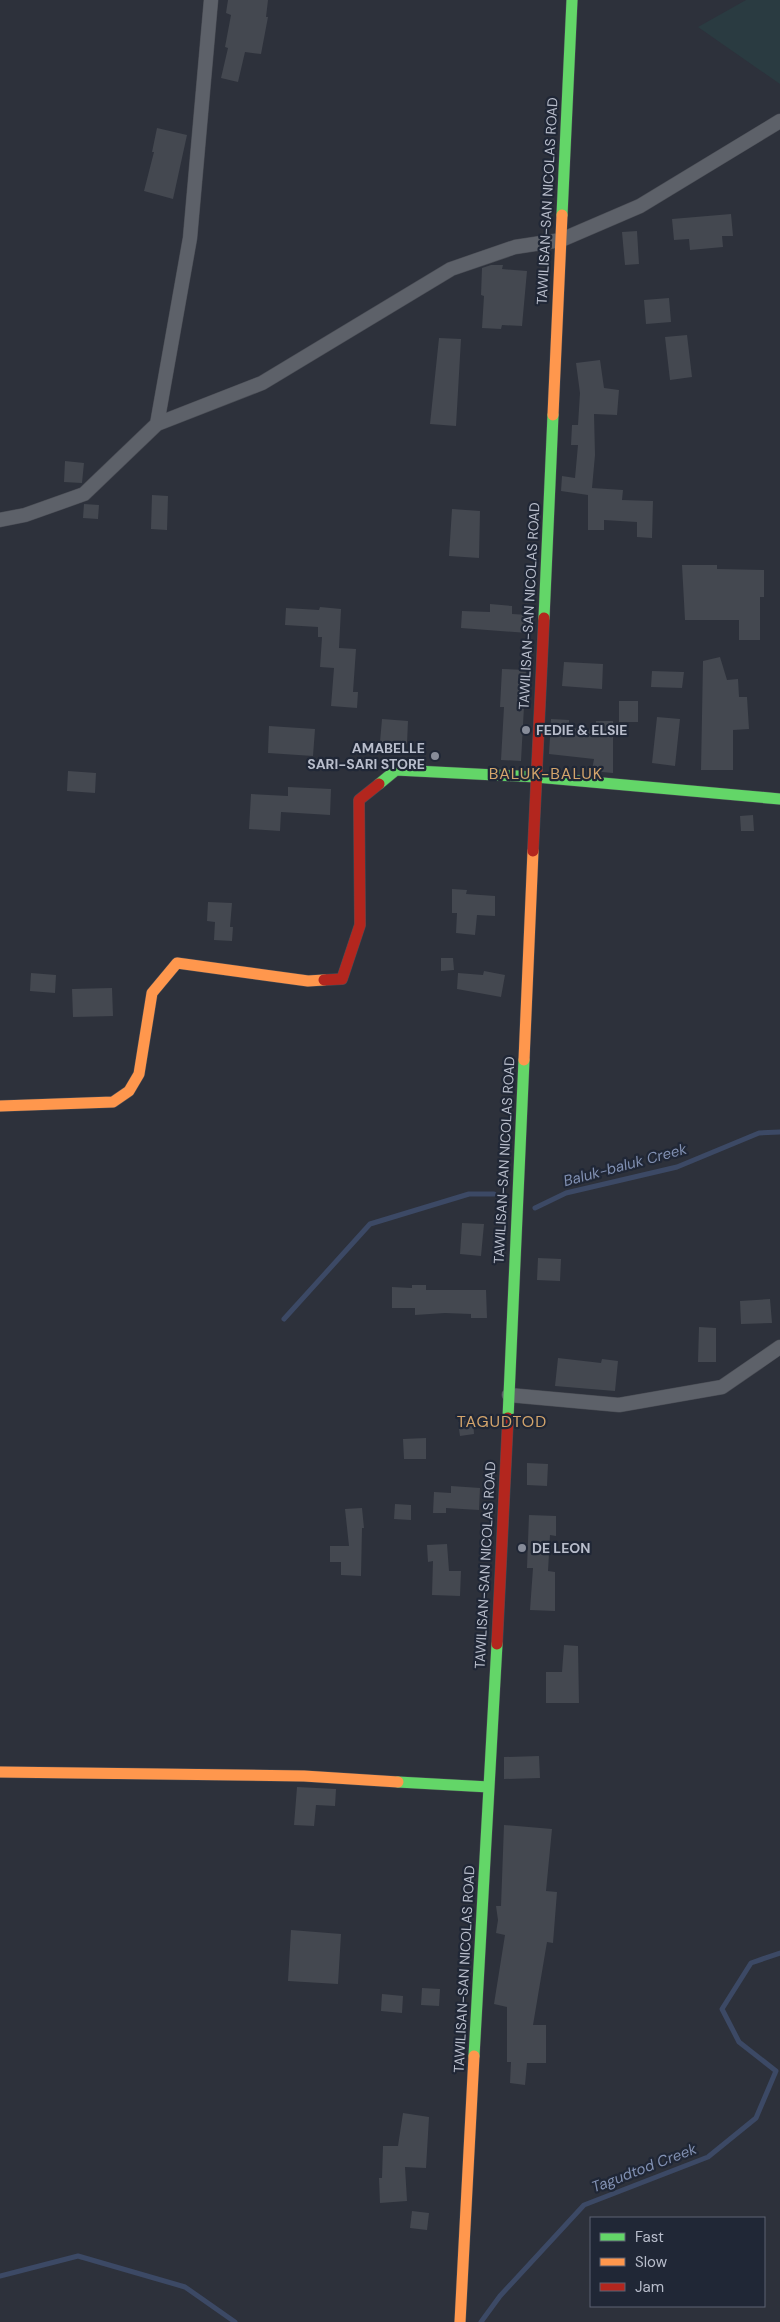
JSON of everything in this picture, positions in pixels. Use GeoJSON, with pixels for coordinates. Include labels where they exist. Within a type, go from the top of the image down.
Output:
{"type":"FeatureCollection","features":[{"type":"Feature","properties":{"kind":"main road","name":"TAWILISAN-SAN NICOLAS ROAD"},"geometry":{"type":"LineString","coordinates":[[460,2317],[509,1395],[572,0]]}},
{"type":"Feature","properties":{"kind":"main road"},"geometry":{"type":"LineString","coordinates":[[0,1106],[113,1102],[129,1091],[139,1074],[152,993],[177,963],[308,981],[342,979],[360,925],[359,800],[396,770],[536,777],[780,799]]}},
{"type":"Feature","properties":{"kind":"main road"},"geometry":{"type":"LineString","coordinates":[[0,1772],[304,1776],[489,1787]]}},
{"type":"Feature","properties":{"kind":"street"},"geometry":{"type":"LineString","coordinates":[[157,424],[190,238],[211,0]]}},
{"type":"Feature","properties":{"kind":"street"},"geometry":{"type":"LineString","coordinates":[[0,520],[25,515],[84,494],[157,424],[262,383],[451,269],[515,247],[561,240],[640,206],[780,121]]}},
{"type":"Feature","properties":{"kind":"street"},"geometry":{"type":"LineString","coordinates":[[509,1395],[619,1405],[722,1387],[780,1347]]}},
{"type":"Feature","properties":{"kind":"shaded area"},"geometry":{"type":"Polygon","coordinates":[[[746,0],[780,0],[780,84],[698,27],[746,0]]]}},
{"type":"Feature","properties":{"kind":"building"},"geometry":{"type":"Polygon","coordinates":[[[228,0],[268,0],[266,17],[268,17],[261,54],[245,52],[238,82],[221,78],[228,48],[225,47],[231,15],[226,13],[228,0]]]}},
{"type":"Feature","properties":{"kind":"building"},"geometry":{"type":"Polygon","coordinates":[[[157,128],[187,135],[173,199],[144,191],[154,152],[152,152],[157,128]]]}},
{"type":"Feature","properties":{"kind":"building"},"geometry":{"type":"Polygon","coordinates":[[[731,214],[733,236],[722,236],[723,247],[690,250],[689,239],[674,240],[672,219],[731,214]]]}},
{"type":"Feature","properties":{"kind":"building"},"geometry":{"type":"Polygon","coordinates":[[[637,231],[639,264],[625,265],[622,232],[637,231]]]}},
{"type":"Feature","properties":{"kind":"building"},"geometry":{"type":"Polygon","coordinates":[[[491,265],[503,265],[502,269],[527,271],[522,326],[502,325],[501,329],[482,328],[484,296],[481,295],[482,268],[491,265]]]}},
{"type":"Feature","properties":{"kind":"building"},"geometry":{"type":"Polygon","coordinates":[[[669,298],[671,322],[646,324],[644,300],[669,298]]]}},
{"type":"Feature","properties":{"kind":"building"},"geometry":{"type":"Polygon","coordinates":[[[687,335],[692,377],[670,380],[665,337],[687,335]]]}},
{"type":"Feature","properties":{"kind":"building"},"geometry":{"type":"Polygon","coordinates":[[[439,338],[461,339],[456,426],[430,424],[439,338]]]}},
{"type":"Feature","properties":{"kind":"building"},"geometry":{"type":"Polygon","coordinates":[[[600,360],[604,388],[619,390],[617,415],[594,414],[595,455],[592,488],[623,490],[622,500],[653,501],[652,538],[637,537],[637,522],[604,520],[604,530],[588,530],[588,495],[561,491],[562,476],[575,478],[578,445],[571,445],[572,425],[578,425],[580,393],[576,363],[600,360]]]}},
{"type":"Feature","properties":{"kind":"building"},"geometry":{"type":"Polygon","coordinates":[[[65,461],[84,463],[82,483],[64,482],[65,461]]]}},
{"type":"Feature","properties":{"kind":"building"},"geometry":{"type":"Polygon","coordinates":[[[152,495],[168,496],[167,530],[151,529],[152,495]]]}},
{"type":"Feature","properties":{"kind":"building"},"geometry":{"type":"Polygon","coordinates":[[[84,504],[99,505],[98,519],[83,518],[84,504]]]}},
{"type":"Feature","properties":{"kind":"building"},"geometry":{"type":"Polygon","coordinates":[[[452,509],[480,511],[479,558],[449,556],[452,509]]]}},
{"type":"Feature","properties":{"kind":"building"},"geometry":{"type":"Polygon","coordinates":[[[682,565],[717,565],[717,569],[764,570],[764,597],[760,597],[760,640],[739,640],[739,620],[685,620],[682,565]]]}},
{"type":"Feature","properties":{"kind":"building"},"geometry":{"type":"Polygon","coordinates":[[[490,604],[512,606],[512,614],[529,615],[528,633],[461,628],[462,611],[490,612],[490,604]]]}},
{"type":"Feature","properties":{"kind":"building"},"geometry":{"type":"Polygon","coordinates":[[[320,607],[341,609],[339,648],[356,649],[353,692],[358,692],[357,708],[331,706],[334,668],[320,667],[322,637],[318,637],[318,627],[285,625],[286,608],[319,610],[320,607]]]}},
{"type":"Feature","properties":{"kind":"building"},"geometry":{"type":"Polygon","coordinates":[[[720,657],[727,680],[738,679],[739,697],[747,697],[749,729],[733,730],[733,770],[701,770],[703,661],[720,657]]]}},
{"type":"Feature","properties":{"kind":"building"},"geometry":{"type":"Polygon","coordinates":[[[564,662],[603,664],[602,689],[562,686],[564,662]]]}},
{"type":"Feature","properties":{"kind":"building"},"geometry":{"type":"Polygon","coordinates":[[[502,669],[526,670],[521,761],[501,760],[504,707],[500,707],[502,669]]]}},
{"type":"Feature","properties":{"kind":"building"},"geometry":{"type":"Polygon","coordinates":[[[652,671],[684,672],[682,688],[651,687],[652,671]]]}},
{"type":"Feature","properties":{"kind":"building"},"geometry":{"type":"Polygon","coordinates":[[[619,701],[638,701],[638,722],[619,722],[619,701]]]}},
{"type":"Feature","properties":{"kind":"building"},"geometry":{"type":"Polygon","coordinates":[[[657,717],[680,719],[675,766],[652,763],[657,717]]]}},
{"type":"Feature","properties":{"kind":"building"},"geometry":{"type":"Polygon","coordinates":[[[382,719],[408,721],[407,744],[380,742],[382,719]]]}},
{"type":"Feature","properties":{"kind":"building"},"geometry":{"type":"Polygon","coordinates":[[[551,719],[569,720],[569,728],[596,730],[596,721],[613,721],[613,773],[592,771],[594,759],[549,754],[551,719]]]}},
{"type":"Feature","properties":{"kind":"building"},"geometry":{"type":"Polygon","coordinates":[[[269,726],[315,729],[313,756],[268,753],[269,726]]]}},
{"type":"Feature","properties":{"kind":"building"},"geometry":{"type":"Polygon","coordinates":[[[68,771],[96,773],[95,793],[67,791],[68,771]]]}},
{"type":"Feature","properties":{"kind":"building"},"geometry":{"type":"Polygon","coordinates":[[[288,787],[331,789],[330,815],[281,812],[280,831],[249,829],[251,794],[288,796],[288,787]]]}},
{"type":"Feature","properties":{"kind":"building"},"geometry":{"type":"Polygon","coordinates":[[[753,815],[754,831],[741,831],[740,816],[753,815]]]}},
{"type":"Feature","properties":{"kind":"building"},"geometry":{"type":"Polygon","coordinates":[[[452,889],[467,890],[466,894],[495,896],[495,916],[477,915],[475,935],[456,933],[457,913],[452,913],[452,889]]]}},
{"type":"Feature","properties":{"kind":"building"},"geometry":{"type":"Polygon","coordinates":[[[208,902],[232,903],[230,927],[233,927],[232,941],[214,940],[215,922],[207,921],[208,902]]]}},
{"type":"Feature","properties":{"kind":"building"},"geometry":{"type":"Polygon","coordinates":[[[441,958],[453,958],[454,970],[441,971],[441,958]]]}},
{"type":"Feature","properties":{"kind":"building"},"geometry":{"type":"Polygon","coordinates":[[[484,971],[505,975],[501,997],[457,989],[458,973],[483,975],[484,971]]]}},
{"type":"Feature","properties":{"kind":"building"},"geometry":{"type":"Polygon","coordinates":[[[31,973],[56,975],[55,993],[30,991],[31,973]]]}},
{"type":"Feature","properties":{"kind":"building"},"geometry":{"type":"Polygon","coordinates":[[[112,988],[113,1016],[73,1017],[72,989],[112,988]]]}},
{"type":"Feature","properties":{"kind":"building"},"geometry":{"type":"Polygon","coordinates":[[[462,1223],[484,1224],[481,1256],[460,1254],[462,1223]]]}},
{"type":"Feature","properties":{"kind":"building"},"geometry":{"type":"Polygon","coordinates":[[[538,1258],[561,1259],[560,1281],[537,1280],[538,1258]]]}},
{"type":"Feature","properties":{"kind":"building"},"geometry":{"type":"Polygon","coordinates":[[[412,1285],[426,1285],[426,1290],[486,1290],[487,1318],[471,1318],[471,1314],[415,1315],[415,1308],[392,1308],[392,1287],[412,1288],[412,1285]]]}},
{"type":"Feature","properties":{"kind":"building"},"geometry":{"type":"Polygon","coordinates":[[[770,1299],[772,1323],[741,1324],[740,1301],[770,1299]]]}},
{"type":"Feature","properties":{"kind":"building"},"geometry":{"type":"Polygon","coordinates":[[[699,1327],[716,1328],[716,1362],[698,1362],[699,1327]]]}},
{"type":"Feature","properties":{"kind":"building"},"geometry":{"type":"Polygon","coordinates":[[[558,1358],[601,1363],[602,1359],[618,1361],[615,1391],[555,1386],[558,1358]]]}},
{"type":"Feature","properties":{"kind":"building"},"geometry":{"type":"Polygon","coordinates":[[[473,1420],[474,1434],[460,1436],[458,1422],[473,1420]]]}},
{"type":"Feature","properties":{"kind":"building"},"geometry":{"type":"Polygon","coordinates":[[[426,1438],[426,1459],[404,1459],[403,1439],[426,1438]]]}},
{"type":"Feature","properties":{"kind":"building"},"geometry":{"type":"Polygon","coordinates":[[[527,1463],[548,1464],[547,1486],[527,1485],[527,1463]]]}},
{"type":"Feature","properties":{"kind":"building"},"geometry":{"type":"Polygon","coordinates":[[[451,1486],[480,1488],[479,1510],[446,1508],[446,1513],[433,1513],[434,1492],[451,1493],[451,1486]]]}},
{"type":"Feature","properties":{"kind":"building"},"geometry":{"type":"Polygon","coordinates":[[[395,1504],[411,1505],[411,1520],[394,1519],[395,1504]]]}},
{"type":"Feature","properties":{"kind":"building"},"geometry":{"type":"Polygon","coordinates":[[[362,1508],[364,1528],[362,1528],[361,1576],[341,1575],[341,1562],[330,1562],[330,1546],[349,1546],[345,1509],[362,1508]]]}},
{"type":"Feature","properties":{"kind":"building"},"geometry":{"type":"Polygon","coordinates":[[[529,1515],[556,1516],[556,1536],[550,1535],[548,1571],[555,1572],[555,1611],[530,1610],[533,1568],[527,1568],[529,1515]]]}},
{"type":"Feature","properties":{"kind":"building"},"geometry":{"type":"Polygon","coordinates":[[[447,1544],[449,1571],[461,1571],[460,1596],[432,1595],[433,1561],[428,1562],[427,1545],[447,1544]]]}},
{"type":"Feature","properties":{"kind":"building"},"geometry":{"type":"Polygon","coordinates":[[[564,1645],[578,1646],[579,1703],[546,1703],[546,1672],[562,1672],[564,1645]]]}},
{"type":"Feature","properties":{"kind":"building"},"geometry":{"type":"Polygon","coordinates":[[[539,1756],[540,1778],[504,1779],[504,1757],[539,1756]]]}},
{"type":"Feature","properties":{"kind":"building"},"geometry":{"type":"Polygon","coordinates":[[[297,1787],[336,1789],[335,1806],[316,1805],[314,1826],[294,1825],[297,1787]]]}},
{"type":"Feature","properties":{"kind":"building"},"geometry":{"type":"Polygon","coordinates":[[[504,1825],[552,1829],[546,1891],[557,1892],[553,1943],[547,1942],[533,2025],[546,2025],[546,2063],[527,2063],[525,2085],[510,2083],[511,2062],[507,2062],[507,2007],[494,2004],[505,1935],[496,1933],[498,1920],[496,1906],[501,1906],[504,1825]]]}},
{"type":"Feature","properties":{"kind":"building"},"geometry":{"type":"Polygon","coordinates":[[[291,1930],[341,1934],[338,1984],[288,1981],[291,1930]]]}},
{"type":"Feature","properties":{"kind":"building"},"geometry":{"type":"Polygon","coordinates":[[[422,1988],[440,1989],[439,2006],[421,2005],[422,1988]]]}},
{"type":"Feature","properties":{"kind":"building"},"geometry":{"type":"Polygon","coordinates":[[[382,1994],[403,1996],[402,2013],[381,2011],[382,1994]]]}},
{"type":"Feature","properties":{"kind":"building"},"geometry":{"type":"Polygon","coordinates":[[[403,2113],[429,2117],[426,2168],[405,2167],[407,2201],[380,2203],[379,2178],[382,2178],[383,2146],[398,2146],[403,2113]]]}},
{"type":"Feature","properties":{"kind":"building"},"geometry":{"type":"Polygon","coordinates":[[[412,2211],[429,2213],[427,2230],[410,2228],[412,2211]]]}},
{"type":"Feature","properties":{"kind":"waterway","name":"Baluk-baluk Creek"},"geometry":{"type":"LineString","coordinates":[[535,1208],[566,1193],[677,1167],[759,1133],[780,1132]]}},
{"type":"Feature","properties":{"kind":"waterway","name":"Baluk-baluk Creek"},"geometry":{"type":"LineString","coordinates":[[284,1319],[370,1224],[469,1194],[494,1194]]}},
{"type":"Feature","properties":{"kind":"waterway","name":"Tagudtod Creek"},"geometry":{"type":"LineString","coordinates":[[481,2322],[500,2296],[584,2205],[708,2157],[756,2118],[776,2071],[739,2042],[722,2009],[751,1963],[780,1953]]}},
{"type":"Feature","properties":{"kind":"waterway","name":"Tagudtod Creek"},"geometry":{"type":"LineString","coordinates":[[0,2276],[78,2256],[185,2287],[235,2322]]}},
{"type":"Feature","properties":{"kind":"traffic: fast"},"geometry":{"type":"LineString","coordinates":[[562,215],[572,0]]}},
{"type":"Feature","properties":{"kind":"traffic: fast"},"geometry":{"type":"LineString","coordinates":[[544,618],[553,415]]}},
{"type":"Feature","properties":{"kind":"traffic: fast"},"geometry":{"type":"LineString","coordinates":[[379,784],[396,770],[536,777],[780,799]]}},
{"type":"Feature","properties":{"kind":"traffic: fast"},"geometry":{"type":"LineString","coordinates":[[508,1418],[524,1060]]}},
{"type":"Feature","properties":{"kind":"traffic: fast"},"geometry":{"type":"LineString","coordinates":[[474,2056],[497,1644]]}},
{"type":"Feature","properties":{"kind":"traffic: fast"},"geometry":{"type":"LineString","coordinates":[[398,1782],[489,1787]]}},
{"type":"Feature","properties":{"kind":"traffic: slow"},"geometry":{"type":"LineString","coordinates":[[553,415],[562,215]]}},
{"type":"Feature","properties":{"kind":"traffic: slow"},"geometry":{"type":"LineString","coordinates":[[524,1060],[533,851]]}},
{"type":"Feature","properties":{"kind":"traffic: slow"},"geometry":{"type":"LineString","coordinates":[[0,1106],[113,1102],[129,1091],[139,1074],[152,993],[177,963],[308,981],[324,980]]}},
{"type":"Feature","properties":{"kind":"traffic: slow"},"geometry":{"type":"LineString","coordinates":[[0,1772],[304,1776],[398,1782]]}},
{"type":"Feature","properties":{"kind":"traffic: slow"},"geometry":{"type":"LineString","coordinates":[[460,2322],[474,2056]]}},
{"type":"Feature","properties":{"kind":"traffic: jam"},"geometry":{"type":"LineString","coordinates":[[533,851],[544,618]]}},
{"type":"Feature","properties":{"kind":"traffic: jam"},"geometry":{"type":"LineString","coordinates":[[324,980],[342,979],[360,925],[359,800],[379,784]]}},
{"type":"Feature","properties":{"kind":"traffic: jam"},"geometry":{"type":"LineString","coordinates":[[497,1644],[508,1418]]}},
{"type":"Feature","properties":{"kind":"place","name":"FEDIE & ELSIE"},"geometry":{"type":"Point","coordinates":[526,730]}},
{"type":"Feature","properties":{"kind":"place","name":"AMABELLE SARI-SARI STORE"},"geometry":{"type":"Point","coordinates":[435,756]}},
{"type":"Feature","properties":{"kind":"place","name":"DE LEON"},"geometry":{"type":"Point","coordinates":[522,1548]}},
{"type":"Feature","properties":{"kind":"district","name":"BALUK-BALUK"},"geometry":{"type":"Point","coordinates":[546,773]}},
{"type":"Feature","properties":{"kind":"district","name":"TAGUDTOD"},"geometry":{"type":"Point","coordinates":[502,1421]}}]}
